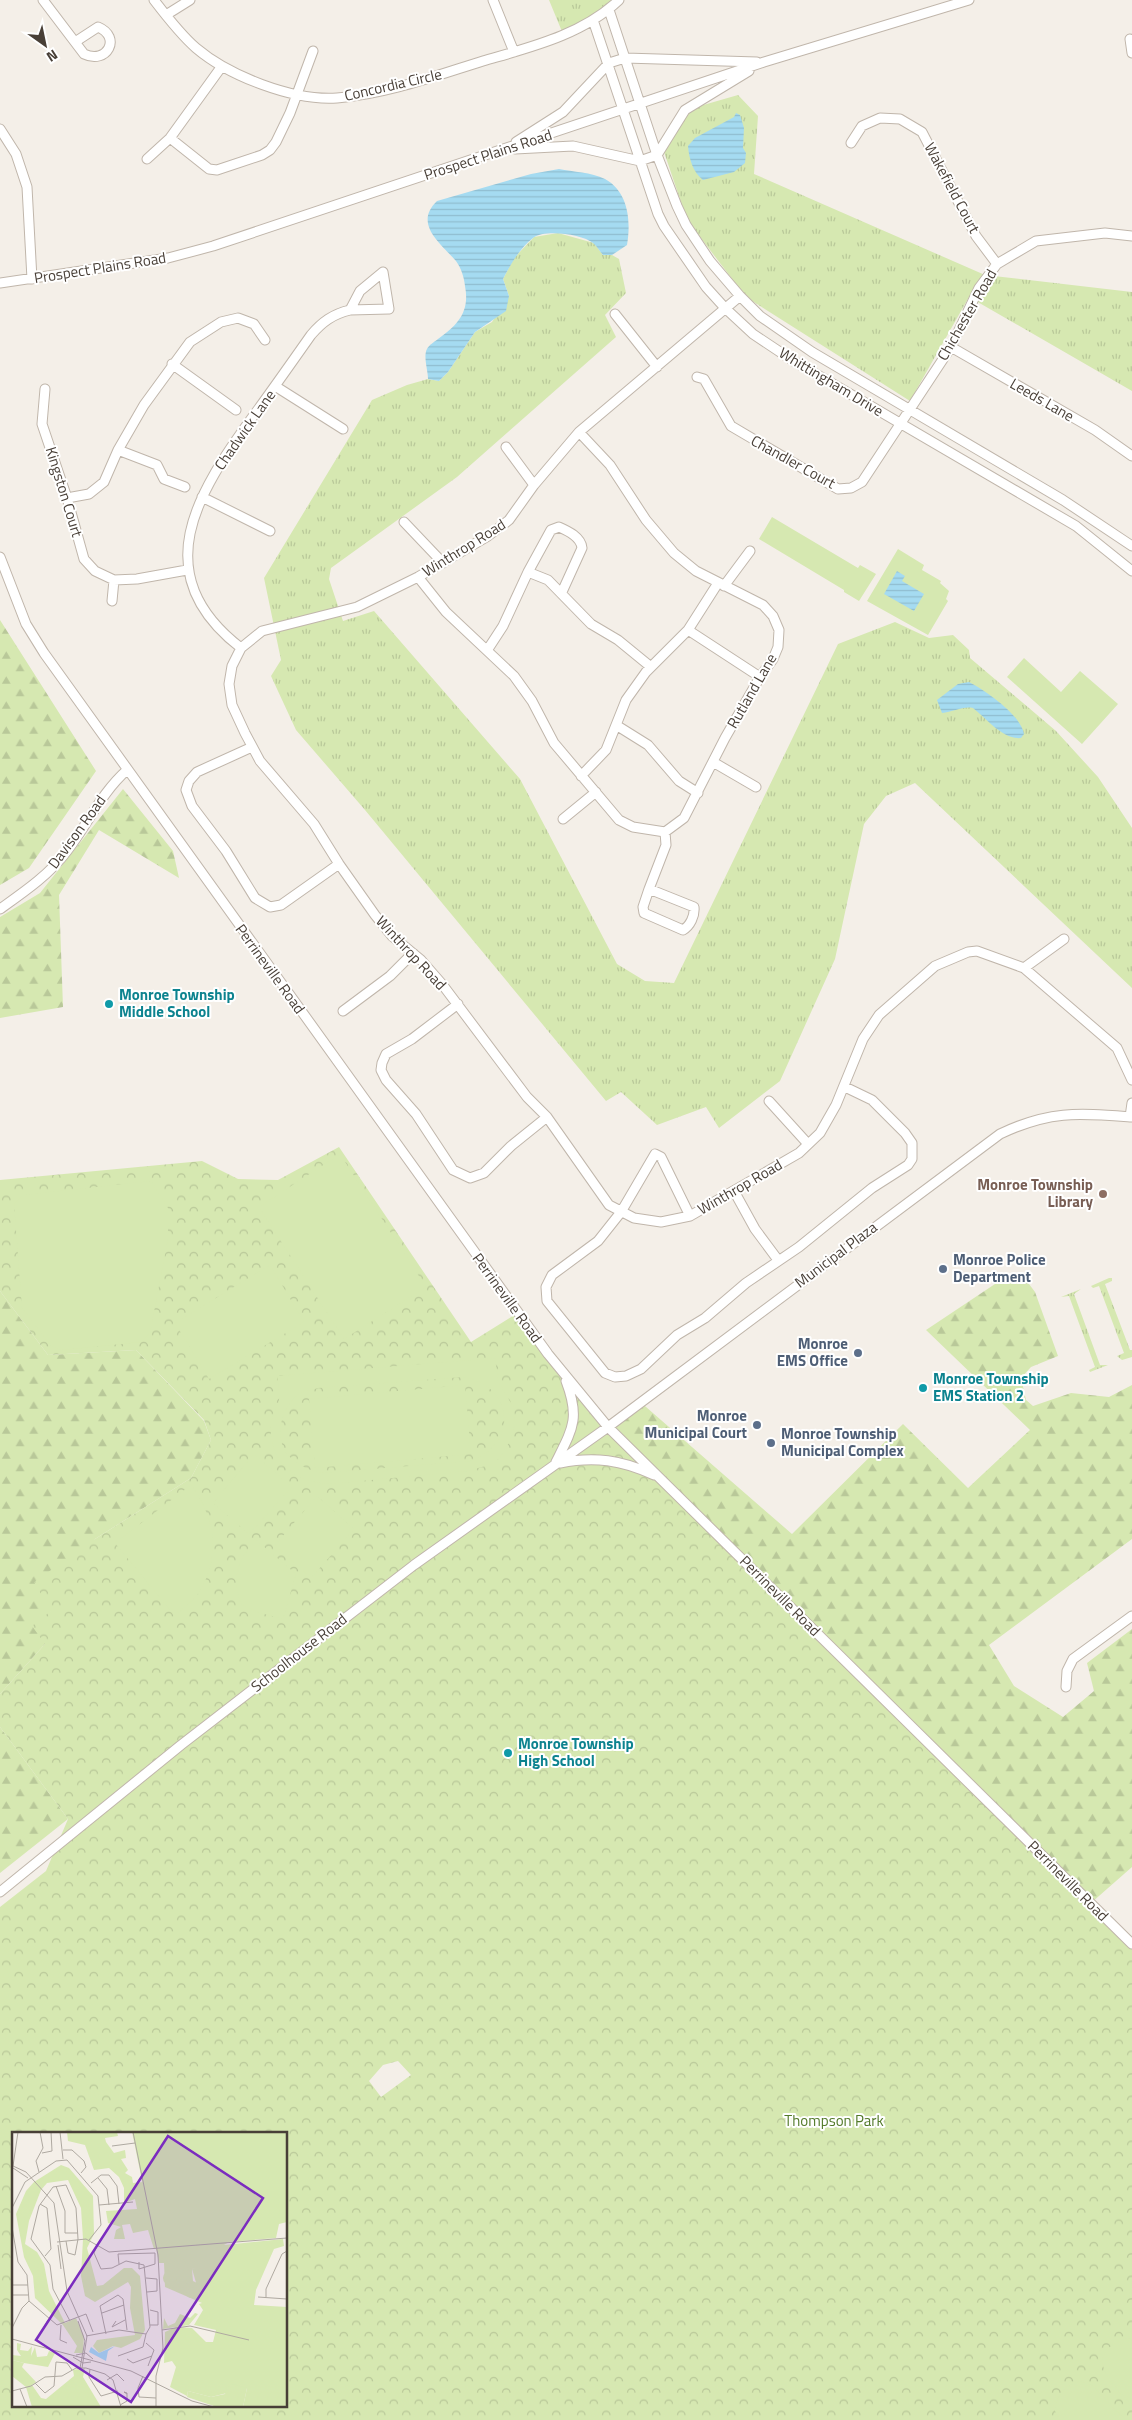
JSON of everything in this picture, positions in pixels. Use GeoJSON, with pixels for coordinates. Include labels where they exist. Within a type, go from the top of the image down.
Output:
{"type":"FeatureCollection","features":[{"type":"Feature","properties":{"kind":"street"},"geometry":{"type":"LineString","coordinates":[[43,0],[75,42]]}},
{"type":"Feature","properties":{"kind":"street","name":"Concordia Circle"},"geometry":{"type":"LineString","coordinates":[[154,0],[196,48],[222,66],[264,85],[297,93],[334,98],[364,95],[560,38],[609,10],[619,0]]}},
{"type":"Feature","properties":{"kind":"street"},"geometry":{"type":"LineString","coordinates":[[166,15],[190,0]]}},
{"type":"Feature","properties":{"kind":"street"},"geometry":{"type":"LineString","coordinates":[[493,0],[514,52]]}},
{"type":"Feature","properties":{"kind":"street","name":"Prospect Plains Road"},"geometry":{"type":"LineString","coordinates":[[0,283],[168,258],[213,246],[764,62],[969,0]]}},
{"type":"Feature","properties":{"kind":"street","name":"Whittingham Drive"},"geometry":{"type":"LineString","coordinates":[[609,10],[657,155],[686,225],[710,261],[740,296],[760,316],[812,352],[1063,500],[1132,546]]}},
{"type":"Feature","properties":{"kind":"street","name":"Whittingham Drive"},"geometry":{"type":"LineString","coordinates":[[593,20],[609,63],[640,161],[664,226],[706,287],[725,308],[753,334],[792,360],[1076,526],[1132,571]]}},
{"type":"Feature","properties":{"kind":"street"},"geometry":{"type":"LineString","coordinates":[[1130,39],[1132,53]]}},
{"type":"Feature","properties":{"kind":"street"},"geometry":{"type":"LineString","coordinates":[[170,138],[209,169],[217,170],[262,155],[276,142],[313,51]]}},
{"type":"Feature","properties":{"kind":"street"},"geometry":{"type":"LineString","coordinates":[[504,149],[563,112],[609,63],[625,58],[764,62]]}},
{"type":"Feature","properties":{"kind":"street"},"geometry":{"type":"LineString","coordinates":[[504,149],[572,146],[640,161],[657,155],[686,110],[764,62]]}},
{"type":"Feature","properties":{"kind":"street"},"geometry":{"type":"LineString","coordinates":[[147,159],[170,138],[222,66]]}},
{"type":"Feature","properties":{"kind":"street","name":"Wakefield Court"},"geometry":{"type":"LineString","coordinates":[[851,143],[862,126],[880,118],[900,119],[922,132],[976,236],[996,264]]}},
{"type":"Feature","properties":{"kind":"street"},"geometry":{"type":"LineString","coordinates":[[0,129],[16,154],[27,187],[32,279]]}},
{"type":"Feature","properties":{"kind":"street","name":"Chichester Road"},"geometry":{"type":"LineString","coordinates":[[909,410],[951,347],[979,288],[996,264],[1036,241],[1105,234],[1132,236]]}},
{"type":"Feature","properties":{"kind":"street"},"geometry":{"type":"LineString","coordinates":[[383,272],[389,309],[350,310],[360,291],[383,272]]}},
{"type":"Feature","properties":{"kind":"street","name":"Winthrop Road"},"geometry":{"type":"LineString","coordinates":[[740,296],[579,432],[534,485],[509,520],[488,536],[418,577],[357,608],[262,631],[241,648],[232,666],[229,684],[232,705],[252,747],[260,761],[314,824],[339,864],[392,936],[421,960],[458,1004],[527,1097],[547,1117],[609,1205],[634,1218],[661,1222],[690,1216],[799,1153],[820,1133],[845,1086],[863,1039],[880,1015],[935,966],[950,958],[977,951],[1024,968],[1117,1048],[1130,1066],[1132,1080]]}},
{"type":"Feature","properties":{"kind":"street","name":"Chadwick Lane"},"geometry":{"type":"LineString","coordinates":[[241,648],[222,634],[206,615],[195,594],[187,570],[188,541],[193,520],[202,497],[221,460],[321,324],[336,313],[350,310]]}},
{"type":"Feature","properties":{"kind":"street"},"geometry":{"type":"LineString","coordinates":[[615,314],[656,367]]}},
{"type":"Feature","properties":{"kind":"street"},"geometry":{"type":"LineString","coordinates":[[67,498],[89,494],[104,482],[118,450],[144,405],[172,364],[190,342],[221,322],[238,318],[254,324],[266,340]]}},
{"type":"Feature","properties":{"kind":"street","name":"Leeds Lane"},"geometry":{"type":"LineString","coordinates":[[951,347],[1095,430],[1132,456]]}},
{"type":"Feature","properties":{"kind":"street"},"geometry":{"type":"LineString","coordinates":[[172,364],[236,410]]}},
{"type":"Feature","properties":{"kind":"street","name":"Chandler Court"},"geometry":{"type":"LineString","coordinates":[[698,377],[704,379],[731,426],[838,489],[851,488],[862,482],[909,410]]}},
{"type":"Feature","properties":{"kind":"street"},"geometry":{"type":"LineString","coordinates":[[275,386],[343,429]]}},
{"type":"Feature","properties":{"kind":"street","name":"Kingston Court"},"geometry":{"type":"LineString","coordinates":[[46,389],[42,424],[67,498],[84,559],[96,571],[114,580]]}},
{"type":"Feature","properties":{"kind":"street","name":"Rutland Lane"},"geometry":{"type":"LineString","coordinates":[[579,432],[610,466],[646,520],[674,553],[696,571],[763,605],[773,616],[779,630],[778,647],[773,659],[760,677],[725,738],[684,818],[665,832]]}},
{"type":"Feature","properties":{"kind":"street"},"geometry":{"type":"LineString","coordinates":[[506,447],[534,485]]}},
{"type":"Feature","properties":{"kind":"street"},"geometry":{"type":"LineString","coordinates":[[118,450],[157,465],[164,479],[185,488]]}},
{"type":"Feature","properties":{"kind":"street"},"geometry":{"type":"LineString","coordinates":[[202,497],[270,531]]}},
{"type":"Feature","properties":{"kind":"street"},"geometry":{"type":"LineString","coordinates":[[404,522],[443,563]]}},
{"type":"Feature","properties":{"kind":"street"},"geometry":{"type":"LineString","coordinates":[[488,649],[503,626],[528,572],[551,530],[560,526],[582,542],[582,548],[562,592]]}},
{"type":"Feature","properties":{"kind":"street"},"geometry":{"type":"LineString","coordinates":[[581,776],[606,750],[626,700],[651,666],[688,630],[721,584],[750,551]]}},
{"type":"Feature","properties":{"kind":"street","name":"Perrineville Road"},"geometry":{"type":"LineString","coordinates":[[0,556],[26,624],[127,770],[563,1373],[608,1427],[1132,1944]]}},
{"type":"Feature","properties":{"kind":"street"},"geometry":{"type":"LineString","coordinates":[[112,601],[114,580],[137,579],[187,570]]}},
{"type":"Feature","properties":{"kind":"street"},"geometry":{"type":"LineString","coordinates":[[528,572],[548,580],[562,592],[591,624],[618,640],[651,666]]}},
{"type":"Feature","properties":{"kind":"street"},"geometry":{"type":"LineString","coordinates":[[418,577],[446,612],[488,649],[514,676],[532,701],[554,743],[619,820],[633,827],[665,832],[666,845],[649,889],[643,907],[644,913],[683,930],[689,927],[694,907],[649,889]]}},
{"type":"Feature","properties":{"kind":"street"},"geometry":{"type":"LineString","coordinates":[[688,630],[760,677]]}},
{"type":"Feature","properties":{"kind":"street"},"geometry":{"type":"LineString","coordinates":[[616,725],[648,745],[680,781],[698,793]]}},
{"type":"Feature","properties":{"kind":"street"},"geometry":{"type":"LineString","coordinates":[[252,747],[197,772],[189,781],[186,790],[192,806],[226,850],[255,898],[270,907],[281,905],[339,864]]}},
{"type":"Feature","properties":{"kind":"street"},"geometry":{"type":"LineString","coordinates":[[713,762],[756,787]]}},
{"type":"Feature","properties":{"kind":"street","name":"Davison Road"},"geometry":{"type":"LineString","coordinates":[[0,909],[40,880],[67,851],[115,780],[127,770]]}},
{"type":"Feature","properties":{"kind":"street"},"geometry":{"type":"LineString","coordinates":[[563,819],[596,792]]}},
{"type":"Feature","properties":{"kind":"street"},"geometry":{"type":"LineString","coordinates":[[1024,968],[1064,939]]}},
{"type":"Feature","properties":{"kind":"street"},"geometry":{"type":"LineString","coordinates":[[343,1010],[390,976],[413,953]]}},
{"type":"Feature","properties":{"kind":"street"},"geometry":{"type":"LineString","coordinates":[[458,1004],[412,1039],[386,1054],[381,1070],[386,1080],[416,1114],[453,1170],[470,1178],[484,1173],[511,1146],[547,1117]]}},
{"type":"Feature","properties":{"kind":"street"},"geometry":{"type":"LineString","coordinates":[[690,1216],[658,1154],[655,1154],[621,1212],[598,1241],[552,1275],[546,1287],[547,1301],[553,1309],[576,1335],[600,1368],[615,1377],[626,1376],[641,1369],[677,1335],[705,1318],[746,1283],[800,1247],[872,1188],[908,1165],[912,1159],[912,1143],[905,1133],[872,1100],[845,1086]]}},
{"type":"Feature","properties":{"kind":"street"},"geometry":{"type":"LineString","coordinates":[[770,1101],[808,1144]]}},
{"type":"Feature","properties":{"kind":"street"},"geometry":{"type":"LineString","coordinates":[[1131,1117],[1132,1103]]}},
{"type":"Feature","properties":{"kind":"street","name":"Municipal Plaza"},"geometry":{"type":"LineString","coordinates":[[608,1427],[1000,1134],[1021,1123],[1049,1115],[1079,1114],[1131,1117]]}},
{"type":"Feature","properties":{"kind":"street"},"geometry":{"type":"LineString","coordinates":[[734,1191],[755,1229],[778,1260]]}},
{"type":"Feature","properties":{"kind":"street"},"geometry":{"type":"LineString","coordinates":[[555,1464],[572,1433],[574,1416],[572,1397],[563,1373]]}},
{"type":"Feature","properties":{"kind":"street","name":"Schoolhouse Road"},"geometry":{"type":"LineString","coordinates":[[0,1892],[186,1741],[406,1570],[608,1427]]}},
{"type":"Feature","properties":{"kind":"street"},"geometry":{"type":"LineString","coordinates":[[555,1464],[591,1458],[608,1459],[631,1465],[660,1478]]}},
{"type":"Feature","properties":{"kind":"street"},"geometry":{"type":"LineString","coordinates":[[1066,1687],[1066,1671],[1073,1659],[1132,1616]]}},
{"type":"Feature","properties":{"kind":"green space"},"geometry":{"type":"Polygon","coordinates":[[[549,0],[618,0],[563,34],[549,0]]]}},
{"type":"Feature","properties":{"kind":"green space"},"geometry":{"type":"Polygon","coordinates":[[[738,95],[758,116],[754,174],[985,275],[1132,292],[1132,391],[969,297],[910,401],[746,297],[687,220],[662,146],[686,110],[738,95]]]}},
{"type":"Feature","properties":{"kind":"green space"},"geometry":{"type":"Polygon","coordinates":[[[558,233],[594,243],[603,255],[612,255],[619,259],[626,293],[605,315],[616,337],[457,477],[331,568],[329,579],[343,621],[374,611],[520,779],[617,964],[645,981],[674,983],[838,644],[895,622],[929,638],[953,635],[969,650],[970,658],[1056,731],[1098,777],[1132,828],[1132,988],[915,783],[886,796],[864,824],[835,959],[780,1081],[719,1128],[706,1107],[657,1125],[621,1092],[606,1101],[365,810],[296,730],[271,676],[281,660],[264,578],[372,400],[407,385],[428,379],[439,381],[448,372],[475,332],[492,322],[509,296],[503,279],[514,258],[534,237],[558,233]]]}},
{"type":"Feature","properties":{"kind":"green space"},"geometry":{"type":"Polygon","coordinates":[[[772,517],[858,568],[860,565],[876,574],[859,601],[759,539],[772,517]]]}},
{"type":"Feature","properties":{"kind":"green space"},"geometry":{"type":"Polygon","coordinates":[[[898,549],[924,565],[922,570],[941,581],[940,583],[949,591],[946,599],[948,601],[928,635],[867,601],[898,549]]]}},
{"type":"Feature","properties":{"kind":"green space"},"geometry":{"type":"Polygon","coordinates":[[[0,620],[96,771],[29,868],[0,885],[0,620]]]}},
{"type":"Feature","properties":{"kind":"green space"},"geometry":{"type":"Polygon","coordinates":[[[1024,658],[1061,692],[1080,671],[1118,704],[1082,744],[1007,677],[1024,658]]]}},
{"type":"Feature","properties":{"kind":"green space"},"geometry":{"type":"Polygon","coordinates":[[[123,789],[173,851],[179,878],[99,830],[59,895],[63,1007],[0,1018],[0,917],[40,893],[123,789]]]}},
{"type":"Feature","properties":{"kind":"green space","name":"Thompson Park"},"geometry":{"type":"Polygon","coordinates":[[[339,1147],[471,1342],[516,1314],[605,1424],[1132,1944],[1132,2420],[0,2420],[0,1907],[46,1871],[68,1819],[0,1727],[0,1694],[45,1644],[32,1626],[51,1611],[34,1582],[95,1539],[191,1478],[211,1440],[204,1420],[136,1350],[48,1355],[0,1291],[0,1180],[202,1161],[238,1179],[278,1180],[339,1147]],[[398,2061],[383,2065],[369,2081],[381,2097],[411,2075],[398,2061]]]}},
{"type":"Feature","properties":{"kind":"green space"},"geometry":{"type":"Polygon","coordinates":[[[340,1154],[426,1287],[344,1339],[259,1207],[340,1154]]]}},
{"type":"Feature","properties":{"kind":"green space"},"geometry":{"type":"Polygon","coordinates":[[[151,1181],[168,1208],[168,1239],[150,1333],[141,1342],[62,1350],[51,1346],[22,1308],[14,1204],[23,1195],[151,1181]]]}},
{"type":"Feature","properties":{"kind":"green space"},"geometry":{"type":"Polygon","coordinates":[[[270,1265],[304,1322],[209,1379],[175,1323],[270,1265]]]}},
{"type":"Feature","properties":{"kind":"green space"},"geometry":{"type":"Polygon","coordinates":[[[1020,1272],[1035,1292],[1058,1356],[1031,1367],[1021,1378],[1026,1400],[1033,1406],[1071,1393],[1109,1397],[1132,1385],[1132,1539],[989,1645],[1014,1686],[1063,1717],[1094,1691],[1087,1663],[1132,1629],[1132,1867],[1091,1903],[605,1424],[638,1400],[792,1534],[903,1424],[968,1488],[1030,1430],[926,1330],[1004,1278],[1020,1272]]]}},
{"type":"Feature","properties":{"kind":"green space"},"geometry":{"type":"Polygon","coordinates":[[[1112,1278],[1112,1281],[1105,1284],[1130,1350],[1132,1350],[1132,1357],[1122,1360],[1117,1356],[1124,1353],[1099,1286],[1093,1288],[1091,1286],[1112,1278]]]}},
{"type":"Feature","properties":{"kind":"green space"},"geometry":{"type":"Polygon","coordinates":[[[1081,1289],[1074,1294],[1100,1365],[1108,1365],[1090,1372],[1089,1370],[1095,1367],[1069,1296],[1061,1297],[1081,1289]]]}},
{"type":"Feature","properties":{"kind":"green space"},"geometry":{"type":"Polygon","coordinates":[[[0,1291],[48,1355],[136,1350],[204,1421],[211,1440],[191,1478],[95,1539],[51,1611],[45,1644],[0,1694],[0,1291]]]}},
{"type":"Feature","properties":{"kind":"green space"},"geometry":{"type":"Polygon","coordinates":[[[495,1358],[498,1381],[514,1408],[515,1424],[510,1441],[500,1458],[489,1465],[467,1471],[329,1484],[317,1482],[305,1479],[286,1468],[274,1450],[271,1438],[271,1425],[279,1400],[277,1376],[495,1358]],[[463,1377],[318,1388],[306,1391],[293,1399],[284,1414],[280,1432],[281,1441],[289,1456],[297,1463],[324,1473],[470,1461],[486,1453],[497,1441],[503,1428],[504,1415],[500,1402],[492,1391],[479,1382],[463,1377]]]}},
{"type":"Feature","properties":{"kind":"green space"},"geometry":{"type":"Polygon","coordinates":[[[465,1385],[471,1454],[315,1468],[309,1399],[465,1385]]]}},
{"type":"Feature","properties":{"kind":"green space"},"geometry":{"type":"Polygon","coordinates":[[[254,1454],[292,1487],[249,1534],[213,1503],[254,1454]]]}},
{"type":"Feature","properties":{"kind":"green space"},"geometry":{"type":"Polygon","coordinates":[[[191,1485],[199,1497],[210,1523],[213,1550],[207,1577],[200,1591],[175,1616],[115,1543],[191,1485]]]}},
{"type":"Feature","properties":{"kind":"green space"},"geometry":{"type":"Polygon","coordinates":[[[317,1496],[354,1529],[311,1578],[275,1545],[317,1496]]]}},
{"type":"Feature","properties":{"kind":"green space"},"geometry":{"type":"Polygon","coordinates":[[[255,1539],[296,1574],[283,1619],[257,1612],[241,1604],[237,1585],[238,1570],[240,1562],[255,1539]]]}},
{"type":"Feature","properties":{"kind":"green space"},"geometry":{"type":"Polygon","coordinates":[[[0,1727],[68,1819],[0,1873],[0,1727]]]}},
{"type":"Feature","properties":{"kind":"green space"},"geometry":{"type":"Polygon","coordinates":[[[1126,2338],[1132,2339],[1132,2405],[1109,2379],[1104,2370],[1103,2361],[1105,2353],[1112,2345],[1126,2338]]]}},
{"type":"Feature","properties":{"kind":"green space"},"geometry":{"type":"Polygon","coordinates":[[[1081,2381],[1093,2386],[1125,2420],[1060,2420],[1055,2411],[1060,2395],[1070,2385],[1081,2381]]]}},
{"type":"Feature","properties":{"kind":"water"},"geometry":{"type":"Polygon","coordinates":[[[736,113],[740,115],[744,128],[743,148],[746,153],[745,163],[734,172],[703,180],[692,165],[688,146],[695,138],[734,117],[736,113]]]}},
{"type":"Feature","properties":{"kind":"water"},"geometry":{"type":"Polygon","coordinates":[[[559,169],[594,175],[605,179],[613,185],[624,200],[626,208],[629,227],[627,245],[612,255],[603,255],[593,243],[581,237],[554,233],[538,235],[533,238],[519,252],[503,279],[509,296],[506,311],[475,332],[448,372],[439,381],[428,379],[427,349],[457,323],[466,303],[462,273],[456,261],[437,241],[429,226],[430,209],[437,201],[531,174],[559,169]]]}},
{"type":"Feature","properties":{"kind":"water"},"geometry":{"type":"Polygon","coordinates":[[[897,571],[905,576],[902,581],[924,594],[914,611],[884,594],[897,571]]]}},
{"type":"Feature","properties":{"kind":"water"},"geometry":{"type":"Polygon","coordinates":[[[969,682],[993,697],[1017,719],[1024,734],[1021,738],[1014,738],[1001,732],[973,708],[942,713],[937,700],[958,684],[969,682]]]}},
{"type":"Feature","properties":{"kind":"place","name":"Monroe Township Middle School"},"geometry":{"type":"Point","coordinates":[109,1004]}},
{"type":"Feature","properties":{"kind":"place","name":"Monroe Township Library"},"geometry":{"type":"Point","coordinates":[1103,1194]}},
{"type":"Feature","properties":{"kind":"place","name":"Monroe Police Department"},"geometry":{"type":"Point","coordinates":[943,1269]}},
{"type":"Feature","properties":{"kind":"place","name":"Monroe EMS Office"},"geometry":{"type":"Point","coordinates":[858,1353]}},
{"type":"Feature","properties":{"kind":"place","name":"Monroe Township EMS Station 2"},"geometry":{"type":"Point","coordinates":[923,1388]}},
{"type":"Feature","properties":{"kind":"place","name":"Monroe Municipal Court"},"geometry":{"type":"Point","coordinates":[757,1425]}},
{"type":"Feature","properties":{"kind":"place","name":"Monroe Township Municipal Complex"},"geometry":{"type":"Point","coordinates":[771,1443]}},
{"type":"Feature","properties":{"kind":"place","name":"Monroe Township High School"},"geometry":{"type":"Point","coordinates":[508,1753]}}]}
